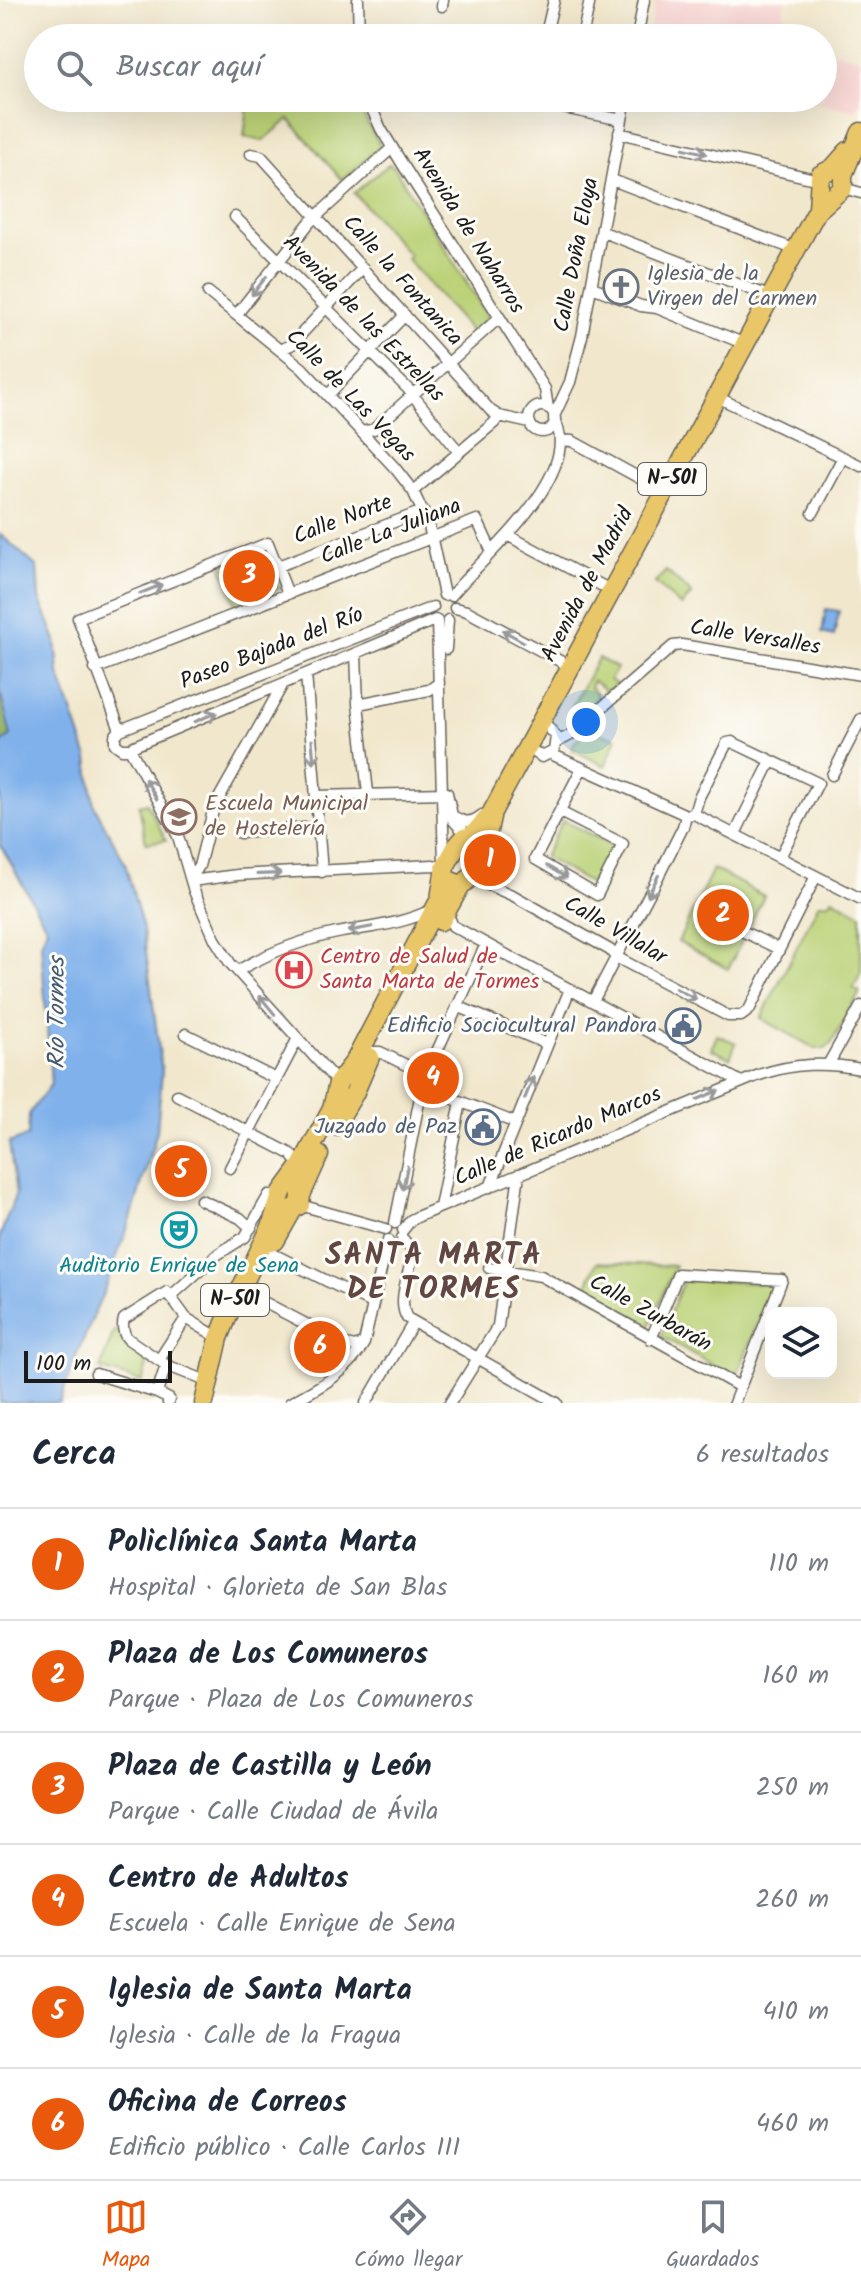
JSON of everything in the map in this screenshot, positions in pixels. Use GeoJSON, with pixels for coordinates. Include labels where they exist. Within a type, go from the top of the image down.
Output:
{"type":"FeatureCollection","features":[{"type":"Feature","properties":{"kind":"highway"},"geometry":{"type":"LineString","coordinates":[[836,184],[857,138]]}},
{"type":"Feature","properties":{"kind":"highway","name":"Avenida de Madrid"},"geometry":{"type":"LineString","coordinates":[[474,841],[510,779],[540,753],[547,725],[571,667],[818,209],[836,184]]}},
{"type":"Feature","properties":{"kind":"highway","name":"N-501"},"geometry":{"type":"LineString","coordinates":[[212,1403],[227,1345],[290,1199],[301,1166],[344,1089],[372,1052],[440,909],[441,883],[456,847],[474,841]]}},
{"type":"Feature","properties":{"kind":"highway","name":"N-501"},"geometry":{"type":"LineString","coordinates":[[204,1403],[219,1338],[290,1199],[355,1061],[440,909],[465,881],[474,841]]}},
{"type":"Feature","properties":{"kind":"highway"},"geometry":{"type":"LineString","coordinates":[[445,869],[447,878],[465,881]]}},
{"type":"Feature","properties":{"kind":"street"},"geometry":{"type":"LineString","coordinates":[[358,0],[359,24]]}},
{"type":"Feature","properties":{"kind":"street"},"geometry":{"type":"LineString","coordinates":[[548,24],[554,0]]}},
{"type":"Feature","properties":{"kind":"street"},"geometry":{"type":"LineString","coordinates":[[585,24],[590,0]]}},
{"type":"Feature","properties":{"kind":"street"},"geometry":{"type":"LineString","coordinates":[[640,24],[644,0]]}},
{"type":"Feature","properties":{"kind":"street","name":"Avenida de Naharros"},"geometry":{"type":"LineString","coordinates":[[374,112],[392,148],[547,394],[560,440],[557,456],[536,500],[509,536],[433,607]]}},
{"type":"Feature","properties":{"kind":"street"},"geometry":{"type":"LineString","coordinates":[[597,112],[622,120]]}},
{"type":"Feature","properties":{"kind":"street","name":"Calle Doña Eloya"},"geometry":{"type":"LineString","coordinates":[[552,414],[570,382],[603,232],[623,112]]}},
{"type":"Feature","properties":{"kind":"street"},"geometry":{"type":"LineString","coordinates":[[619,133],[836,184]]}},
{"type":"Feature","properties":{"kind":"street"},"geometry":{"type":"LineString","coordinates":[[237,314],[317,216],[392,148]]}},
{"type":"Feature","properties":{"kind":"street","name":"Calle la Fontanica"},"geometry":{"type":"LineString","coordinates":[[251,154],[261,156],[491,411],[499,416]]}},
{"type":"Feature","properties":{"kind":"street"},"geometry":{"type":"LineString","coordinates":[[612,180],[796,250]]}},
{"type":"Feature","properties":{"kind":"street","name":"Avenida de las Estrellas"},"geometry":{"type":"LineString","coordinates":[[235,217],[408,389],[459,452]]}},
{"type":"Feature","properties":{"kind":"street"},"geometry":{"type":"LineString","coordinates":[[603,232],[771,297]]}},
{"type":"Feature","properties":{"kind":"street"},"geometry":{"type":"LineString","coordinates":[[280,350],[291,345],[363,268]]}},
{"type":"Feature","properties":{"kind":"street"},"geometry":{"type":"LineString","coordinates":[[592,287],[641,306],[657,308],[745,344]]}},
{"type":"Feature","properties":{"kind":"street","name":"Calle de Las Vegas"},"geometry":{"type":"LineString","coordinates":[[208,292],[302,368],[413,491],[433,538],[448,596],[456,602],[455,608]]}},
{"type":"Feature","properties":{"kind":"street"},"geometry":{"type":"LineString","coordinates":[[328,395],[405,315]]}},
{"type":"Feature","properties":{"kind":"street"},"geometry":{"type":"LineString","coordinates":[[362,432],[374,429],[499,318]]}},
{"type":"Feature","properties":{"kind":"street"},"geometry":{"type":"LineString","coordinates":[[530,423],[540,382]]}},
{"type":"Feature","properties":{"kind":"street"},"geometry":{"type":"LineString","coordinates":[[717,397],[861,466]]}},
{"type":"Feature","properties":{"kind":"street"},"geometry":{"type":"LineString","coordinates":[[536,407],[552,414],[551,427],[543,431]]}},
{"type":"Feature","properties":{"kind":"street"},"geometry":{"type":"LineString","coordinates":[[413,491],[499,416],[530,423],[535,429],[543,431],[554,444],[557,456]]}},
{"type":"Feature","properties":{"kind":"street"},"geometry":{"type":"LineString","coordinates":[[560,440],[572,441],[665,492]]}},
{"type":"Feature","properties":{"kind":"street"},"geometry":{"type":"LineString","coordinates":[[813,513],[843,457]]}},
{"type":"Feature","properties":{"kind":"street","name":"Calle Norte"},"geometry":{"type":"LineString","coordinates":[[278,566],[423,511]]}},
{"type":"Feature","properties":{"kind":"street","name":"Calle La Juliana"},"geometry":{"type":"LineString","coordinates":[[95,669],[477,520],[492,552]]}},
{"type":"Feature","properties":{"kind":"street"},"geometry":{"type":"LineString","coordinates":[[509,536],[612,591]]}},
{"type":"Feature","properties":{"kind":"street"},"geometry":{"type":"LineString","coordinates":[[288,594],[268,543],[78,618],[95,669],[122,729],[135,734],[132,747],[178,836],[191,880],[215,939],[230,963],[344,1089]]}},
{"type":"Feature","properties":{"kind":"street"},"geometry":{"type":"LineString","coordinates":[[191,880],[433,865],[445,869],[445,645],[440,621],[431,614],[433,607]]}},
{"type":"Feature","properties":{"kind":"street","name":"Paseo Bajada del Río"},"geometry":{"type":"LineString","coordinates":[[122,729],[433,607]]}},
{"type":"Feature","properties":{"kind":"street"},"geometry":{"type":"LineString","coordinates":[[474,841],[460,831],[444,792],[439,683],[440,621],[455,608],[467,611],[571,667]]}},
{"type":"Feature","properties":{"kind":"street","name":"Paseo Bajada del Río"},"geometry":{"type":"LineString","coordinates":[[132,747],[440,621]]}},
{"type":"Feature","properties":{"kind":"street","name":"Calle Versalles"},"geometry":{"type":"LineString","coordinates":[[557,742],[569,736],[673,646],[861,675]]}},
{"type":"Feature","properties":{"kind":"street"},"geometry":{"type":"LineString","coordinates":[[356,654],[368,793]]}},
{"type":"Feature","properties":{"kind":"street"},"geometry":{"type":"LineString","coordinates":[[306,674],[322,872]]}},
{"type":"Feature","properties":{"kind":"street"},"geometry":{"type":"LineString","coordinates":[[358,704],[429,690],[439,683]]}},
{"type":"Feature","properties":{"kind":"street"},"geometry":{"type":"LineString","coordinates":[[191,880],[199,866],[214,807],[283,684]]}},
{"type":"Feature","properties":{"kind":"street"},"geometry":{"type":"LineString","coordinates":[[832,775],[861,719]]}},
{"type":"Feature","properties":{"kind":"street"},"geometry":{"type":"LineString","coordinates":[[547,725],[577,728]]}},
{"type":"Feature","properties":{"kind":"street"},"geometry":{"type":"LineString","coordinates":[[540,753],[557,742],[547,725]]}},
{"type":"Feature","properties":{"kind":"street"},"geometry":{"type":"LineString","coordinates":[[122,729],[115,736],[115,744],[122,749],[132,747]]}},
{"type":"Feature","properties":{"kind":"street"},"geometry":{"type":"LineString","coordinates":[[593,1001],[727,743],[732,742],[818,783],[780,857]]}},
{"type":"Feature","properties":{"kind":"street"},"geometry":{"type":"LineString","coordinates":[[540,753],[735,834],[861,899]]}},
{"type":"Feature","properties":{"kind":"street"},"geometry":{"type":"LineString","coordinates":[[735,834],[771,761]]}},
{"type":"Feature","properties":{"kind":"street"},"geometry":{"type":"LineString","coordinates":[[560,812],[623,844],[597,895],[535,859],[582,768]]}},
{"type":"Feature","properties":{"kind":"street"},"geometry":{"type":"LineString","coordinates":[[451,815],[463,822],[478,818],[510,779]]}},
{"type":"Feature","properties":{"kind":"street"},"geometry":{"type":"LineString","coordinates":[[316,796],[444,792]]}},
{"type":"Feature","properties":{"kind":"street"},"geometry":{"type":"LineString","coordinates":[[240,833],[318,827]]}},
{"type":"Feature","properties":{"kind":"street"},"geometry":{"type":"LineString","coordinates":[[744,932],[779,949],[816,876]]}},
{"type":"Feature","properties":{"kind":"street","name":"Calle Villalar"},"geometry":{"type":"LineString","coordinates":[[465,881],[514,896],[610,950],[616,957],[728,1016],[741,1016],[749,1010],[779,949]]}},
{"type":"Feature","properties":{"kind":"street"},"geometry":{"type":"LineString","coordinates":[[239,970],[294,944],[414,918],[440,909],[453,926],[735,1081]]}},
{"type":"Feature","properties":{"kind":"street"},"geometry":{"type":"LineString","coordinates":[[290,1403],[337,1375],[359,1353],[364,1343],[395,1229],[426,1075],[486,944]]}},
{"type":"Feature","properties":{"kind":"street"},"geometry":{"type":"LineString","coordinates":[[490,1187],[570,989]]}},
{"type":"Feature","properties":{"kind":"street"},"geometry":{"type":"LineString","coordinates":[[457,1006],[547,1044]]}},
{"type":"Feature","properties":{"kind":"street"},"geometry":{"type":"LineString","coordinates":[[829,1063],[861,1006]]}},
{"type":"Feature","properties":{"kind":"street"},"geometry":{"type":"LineString","coordinates":[[186,1034],[276,1079]]}},
{"type":"Feature","properties":{"kind":"street"},"geometry":{"type":"LineString","coordinates":[[230,1168],[297,1040]]}},
{"type":"Feature","properties":{"kind":"street"},"geometry":{"type":"LineString","coordinates":[[372,1052],[380,1052],[426,1075]]}},
{"type":"Feature","properties":{"kind":"street","name":"Calle de Ricardo Marcos"},"geometry":{"type":"LineString","coordinates":[[395,1229],[735,1081],[798,1064],[829,1063],[861,1069]]}},
{"type":"Feature","properties":{"kind":"street"},"geometry":{"type":"LineString","coordinates":[[423,1087],[516,1123]]}},
{"type":"Feature","properties":{"kind":"street"},"geometry":{"type":"LineString","coordinates":[[177,1095],[291,1154],[301,1166]]}},
{"type":"Feature","properties":{"kind":"street"},"geometry":{"type":"LineString","coordinates":[[440,1207],[461,1102]]}},
{"type":"Feature","properties":{"kind":"street"},"geometry":{"type":"LineString","coordinates":[[450,1403],[496,1330],[519,1174]]}},
{"type":"Feature","properties":{"kind":"street"},"geometry":{"type":"LineString","coordinates":[[209,1382],[162,1362],[125,1336],[124,1319],[168,1294],[218,1254],[245,1237],[269,1195],[395,1229],[413,1251],[403,1311],[413,1323],[557,1403]]}},
{"type":"Feature","properties":{"kind":"street"},"geometry":{"type":"LineString","coordinates":[[201,1200],[240,1218],[251,1228]]}},
{"type":"Feature","properties":{"kind":"street"},"geometry":{"type":"LineString","coordinates":[[267,1254],[275,1255],[373,1304]]}},
{"type":"Feature","properties":{"kind":"street"},"geometry":{"type":"LineString","coordinates":[[489,1268],[506,1270]]}},
{"type":"Feature","properties":{"kind":"street","name":"Calle Zurbarán"},"geometry":{"type":"LineString","coordinates":[[506,1270],[541,1276],[740,1387]]}},
{"type":"Feature","properties":{"kind":"street"},"geometry":{"type":"LineString","coordinates":[[651,1339],[678,1274],[782,1280],[734,1403]]}},
{"type":"Feature","properties":{"kind":"street"},"geometry":{"type":"LineString","coordinates":[[249,1289],[256,1298],[346,1345],[355,1347],[364,1343]]}},
{"type":"Feature","properties":{"kind":"street"},"geometry":{"type":"LineString","coordinates":[[168,1294],[186,1318],[219,1338]]}},
{"type":"Feature","properties":{"kind":"street"},"geometry":{"type":"LineString","coordinates":[[157,1393],[162,1362],[186,1318]]}},
{"type":"Feature","properties":{"kind":"street"},"geometry":{"type":"LineString","coordinates":[[366,1403],[413,1323]]}},
{"type":"Feature","properties":{"kind":"street"},"geometry":{"type":"LineString","coordinates":[[96,1374],[157,1393],[169,1399],[168,1403]]}},
{"type":"Feature","properties":{"kind":"shaded area"},"geometry":{"type":"Polygon","coordinates":[[[655,0],[785,0],[783,13],[790,24],[651,24],[655,0]]]}},
{"type":"Feature","properties":{"kind":"shaded area"},"geometry":{"type":"Polygon","coordinates":[[[837,52],[861,58],[861,100],[855,111],[837,106],[837,52]]]}},
{"type":"Feature","properties":{"kind":"green space"},"geometry":{"type":"Polygon","coordinates":[[[247,112],[362,112],[381,147],[342,180],[289,119],[263,141],[244,137],[247,112]]]}},
{"type":"Feature","properties":{"kind":"green space"},"geometry":{"type":"Polygon","coordinates":[[[389,164],[394,167],[488,317],[472,333],[354,193],[389,164]]]}},
{"type":"Feature","properties":{"kind":"green space"},"geometry":{"type":"Polygon","coordinates":[[[265,550],[279,589],[236,605],[222,567],[265,550]]]}},
{"type":"Feature","properties":{"kind":"green space"},"geometry":{"type":"Polygon","coordinates":[[[666,571],[692,594],[681,606],[655,583],[666,571]]]}},
{"type":"Feature","properties":{"kind":"green space"},"geometry":{"type":"Polygon","coordinates":[[[598,658],[617,668],[610,680],[616,684],[605,693],[593,681],[590,687],[597,693],[595,702],[584,712],[571,708],[598,658]]]}},
{"type":"Feature","properties":{"kind":"green space"},"geometry":{"type":"Polygon","coordinates":[[[0,691],[11,736],[0,744],[0,691]]]}},
{"type":"Feature","properties":{"kind":"green space"},"geometry":{"type":"Polygon","coordinates":[[[589,730],[617,738],[605,766],[571,749],[589,730]]]}},
{"type":"Feature","properties":{"kind":"green space"},"geometry":{"type":"Polygon","coordinates":[[[147,803],[166,840],[146,843],[139,805],[147,803]]]}},
{"type":"Feature","properties":{"kind":"green space"},"geometry":{"type":"Polygon","coordinates":[[[563,820],[613,847],[593,885],[544,857],[563,820]]]}},
{"type":"Feature","properties":{"kind":"green space"},"geometry":{"type":"Polygon","coordinates":[[[713,869],[764,896],[728,969],[678,942],[713,869]]]}},
{"type":"Feature","properties":{"kind":"green space"},"geometry":{"type":"Polygon","coordinates":[[[832,898],[861,914],[861,973],[853,989],[860,992],[831,1044],[825,1049],[816,1049],[761,1018],[819,903],[829,903],[832,898]]]}},
{"type":"Feature","properties":{"kind":"green space"},"geometry":{"type":"Polygon","coordinates":[[[717,1035],[736,1043],[730,1058],[711,1049],[717,1035]]]}},
{"type":"Feature","properties":{"kind":"green space"},"geometry":{"type":"Polygon","coordinates":[[[597,1262],[675,1266],[649,1328],[638,1323],[639,1319],[584,1292],[597,1262]]]}},
{"type":"Feature","properties":{"kind":"green space"},"geometry":{"type":"Polygon","coordinates":[[[684,1279],[773,1284],[736,1378],[661,1336],[684,1279]]]}},
{"type":"Feature","properties":{"kind":"green space"},"geometry":{"type":"Polygon","coordinates":[[[114,1331],[121,1332],[121,1339],[149,1358],[142,1382],[100,1369],[114,1331]]]}},
{"type":"Feature","properties":{"kind":"water","name":"Río Tormes"},"geometry":{"type":"Polygon","coordinates":[[[0,534],[37,567],[39,598],[56,640],[59,673],[88,758],[94,805],[125,863],[143,929],[162,1071],[157,1131],[131,1219],[60,1403],[0,1403],[0,1236],[16,1193],[9,1143],[28,1136],[29,1114],[51,1084],[41,943],[47,928],[0,844],[0,744],[11,736],[0,691],[0,534]]]}},
{"type":"Feature","properties":{"kind":"water"},"geometry":{"type":"Polygon","coordinates":[[[826,609],[839,611],[834,636],[822,633],[826,609]]]}},
{"type":"Feature","properties":{"kind":"place","name":"Iglesia de la Virgen del Carmen"},"geometry":{"type":"Point","coordinates":[621,287]}},
{"type":"Feature","properties":{"kind":"place","name":"Plaza de Castilla y León"},"geometry":{"type":"Point","coordinates":[249,576]}},
{"type":"Feature","properties":{"kind":"place","name":"Escuela Municipal de Hostelería"},"geometry":{"type":"Point","coordinates":[179,817]}},
{"type":"Feature","properties":{"kind":"place","name":"Policlínica Santa Marta"},"geometry":{"type":"Point","coordinates":[490,860]}},
{"type":"Feature","properties":{"kind":"place","name":"Plaza de Los Comuneros"},"geometry":{"type":"Point","coordinates":[723,915]}},
{"type":"Feature","properties":{"kind":"place","name":"Centro de Salud de Santa Marta de Tormes"},"geometry":{"type":"Point","coordinates":[294,970]}},
{"type":"Feature","properties":{"kind":"place","name":"Edificio Sociocultural Pandora"},"geometry":{"type":"Point","coordinates":[683,1026]}},
{"type":"Feature","properties":{"kind":"place","name":"Centro de Adultos"},"geometry":{"type":"Point","coordinates":[433,1078]}},
{"type":"Feature","properties":{"kind":"place","name":"Juzgado de Paz"},"geometry":{"type":"Point","coordinates":[483,1127]}},
{"type":"Feature","properties":{"kind":"place","name":"Iglesia de Santa Marta"},"geometry":{"type":"Point","coordinates":[181,1171]}},
{"type":"Feature","properties":{"kind":"place","name":"Auditorio Enrique de Sena"},"geometry":{"type":"Point","coordinates":[179,1230]}},
{"type":"Feature","properties":{"kind":"place","name":"Oficina de Correos"},"geometry":{"type":"Point","coordinates":[320,1347]}},
{"type":"Feature","properties":{"kind":"district","name":"SANTA MARTA DE TORMES"},"geometry":{"type":"Point","coordinates":[434,1273]}}]}
